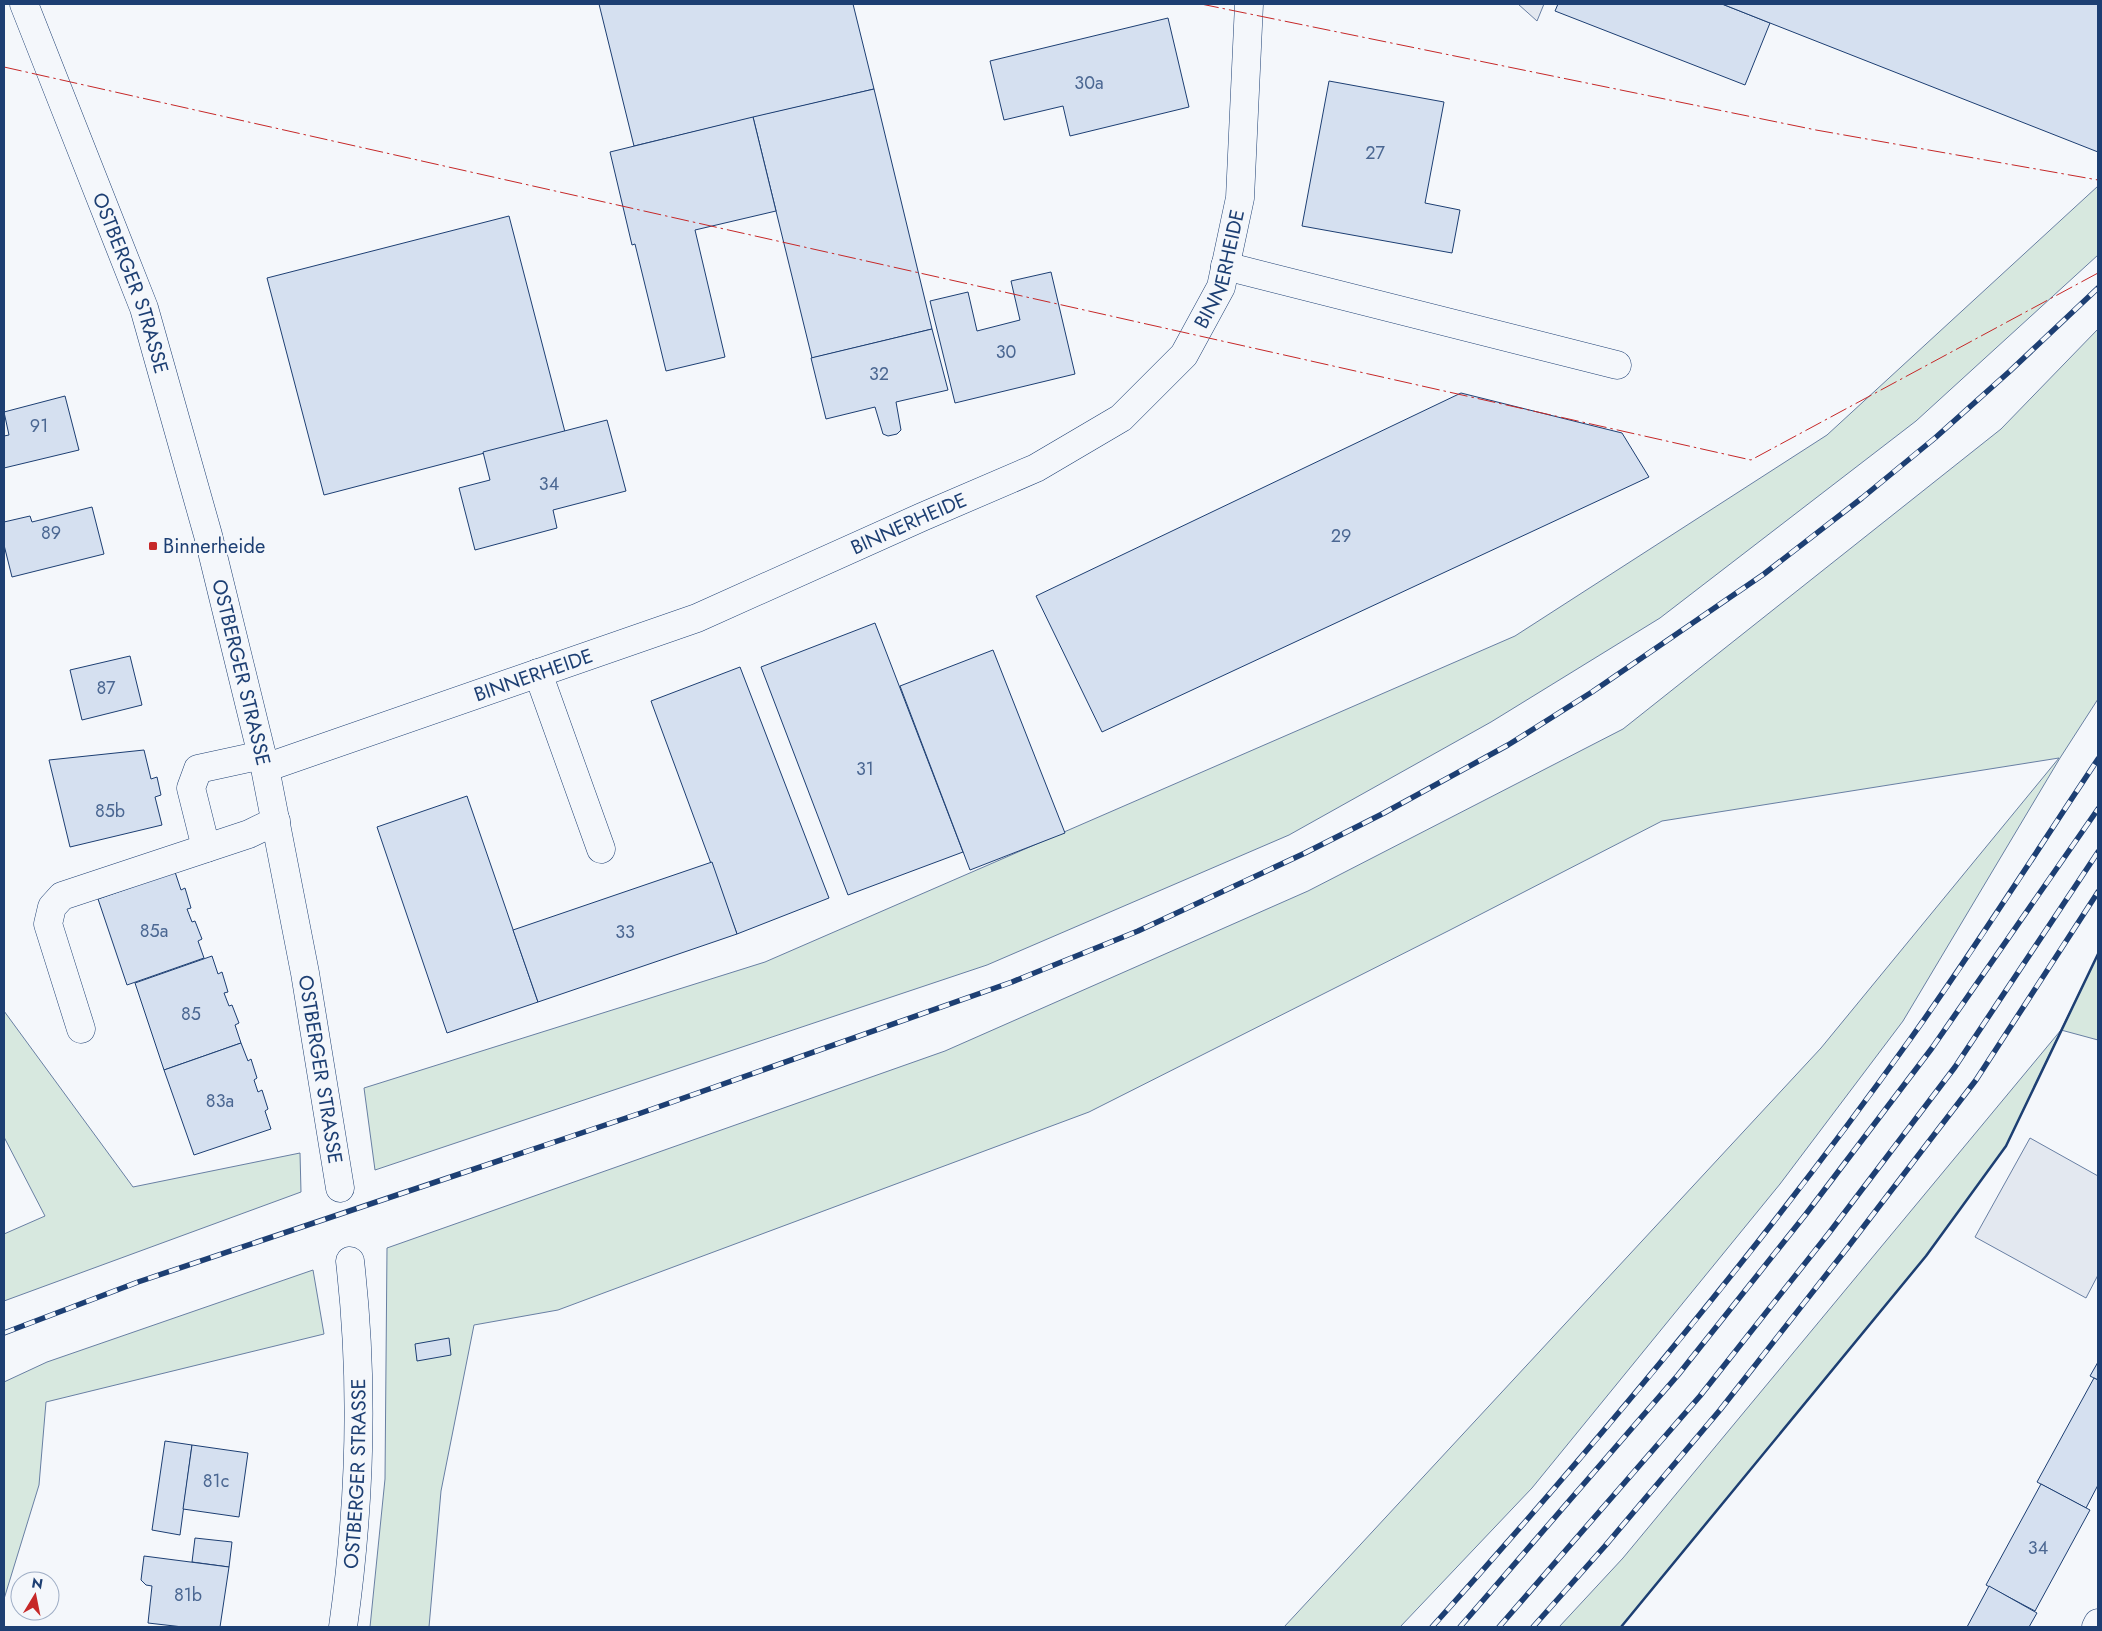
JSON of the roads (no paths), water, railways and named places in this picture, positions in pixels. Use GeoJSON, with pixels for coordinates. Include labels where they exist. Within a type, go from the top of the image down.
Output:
{"type":"FeatureCollection","features":[{"type":"Feature","properties":{"kind":"street","name":"OSTBERGER STRASSE"},"geometry":{"type":"LineString","coordinates":[[24,4],[144,308],[216,563],[264,762],[276,821],[305,973],[340,1188]]}},
{"type":"Feature","properties":{"kind":"street","name":"BINNERHEIDE"},"geometry":{"type":"LineString","coordinates":[[206,848],[192,788],[198,769],[264,762],[538,673],[697,618],[1036,468],[1121,418],[1184,355],[1221,287],[1240,198],[1249,4]]}},
{"type":"Feature","properties":{"kind":"street"},"geometry":{"type":"LineString","coordinates":[[1225,266],[1617,364]]}},
{"type":"Feature","properties":{"kind":"street"},"geometry":{"type":"LineString","coordinates":[[538,673],[601,849]]}},
{"type":"Feature","properties":{"kind":"street"},"geometry":{"type":"LineString","coordinates":[[81,1029],[48,924],[52,907],[62,896],[249,834],[276,821]]}},
{"type":"Feature","properties":{"kind":"street","name":"OSTBERGER STRASSE"},"geometry":{"type":"LineString","coordinates":[[343,1627],[355,1516],[358,1403],[356,1311],[350,1262]]}},
{"type":"Feature","properties":{"kind":"street"},"geometry":{"type":"LineString","coordinates":[[2096,1627],[2098,1623]]}},
{"type":"Feature","properties":{"kind":"railway"},"geometry":{"type":"LineString","coordinates":[[4,1333],[138,1282],[641,1113],[1012,982],[1138,931],[1305,853],[1384,813],[1508,745],[1592,692],[1764,574],[1862,498],[1935,438],[2098,288]]}},
{"type":"Feature","properties":{"kind":"railway"},"geometry":{"type":"LineString","coordinates":[[1432,1627],[1619,1412],[1680,1339],[1798,1190],[1935,1004],[2098,759]]}},
{"type":"Feature","properties":{"kind":"railway"},"geometry":{"type":"LineString","coordinates":[[1460,1627],[1678,1375],[1806,1214],[1932,1048],[2098,809]]}},
{"type":"Feature","properties":{"kind":"railway"},"geometry":{"type":"LineString","coordinates":[[1499,1627],[1700,1396],[1829,1233],[1955,1067],[2098,852]]}},
{"type":"Feature","properties":{"kind":"railway"},"geometry":{"type":"LineString","coordinates":[[1533,1627],[1605,1546],[1720,1410],[1848,1247],[1976,1080],[2098,892]]}},
{"type":"Feature","properties":{"kind":"place","name":"Binnerheide"},"geometry":{"type":"Point","coordinates":[153,546]}}]}
